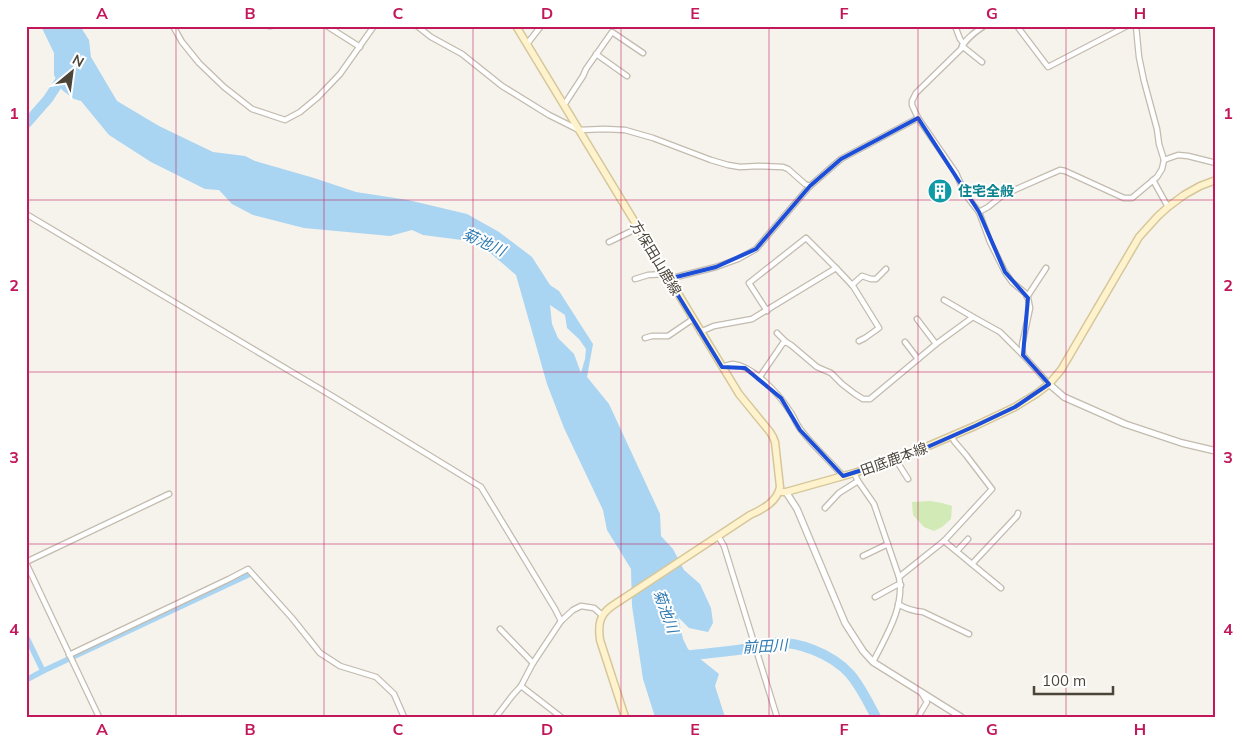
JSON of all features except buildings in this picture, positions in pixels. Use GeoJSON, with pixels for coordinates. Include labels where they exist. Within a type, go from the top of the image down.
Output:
{"type":"FeatureCollection","features":[{"type":"Feature","properties":{"kind":"main road","name":"方保田山鹿線"},"geometry":{"type":"LineString","coordinates":[[516,26],[700,332],[739,394],[773,437],[780,476],[779,492]]}},
{"type":"Feature","properties":{"kind":"main road","name":"田底鹿本線"},"geometry":{"type":"LineString","coordinates":[[779,492],[786,492],[896,460],[1015,407],[1036,394],[1049,384],[1061,370],[1139,237],[1158,216],[1184,195],[1216,180]]}},
{"type":"Feature","properties":{"kind":"main road"},"geometry":{"type":"LineString","coordinates":[[625,717],[600,640],[599,624],[602,615],[612,606],[769,504],[779,492]]}},
{"type":"Feature","properties":{"kind":"street"},"geometry":{"type":"LineString","coordinates":[[172,26],[199,63],[224,87],[252,109],[285,120],[300,112],[318,97],[340,74],[374,26]]}},
{"type":"Feature","properties":{"kind":"street"},"geometry":{"type":"LineString","coordinates":[[327,26],[360,47]]}},
{"type":"Feature","properties":{"kind":"street"},"geometry":{"type":"LineString","coordinates":[[416,26],[431,37],[462,54],[502,86],[549,115],[579,130],[625,130],[728,165],[740,167],[783,167],[810,186]]}},
{"type":"Feature","properties":{"kind":"street"},"geometry":{"type":"LineString","coordinates":[[527,44],[541,26]]}},
{"type":"Feature","properties":{"kind":"street"},"geometry":{"type":"LineString","coordinates":[[955,26],[963,44],[982,62]]}},
{"type":"Feature","properties":{"kind":"street"},"geometry":{"type":"LineString","coordinates":[[984,26],[963,44],[961,49],[916,93],[912,106],[918,118],[956,173],[965,194],[979,212],[990,242],[1005,272],[1027,297],[1030,308],[1022,345],[1023,354]]}},
{"type":"Feature","properties":{"kind":"street"},"geometry":{"type":"LineString","coordinates":[[1017,26],[1048,67],[1127,26]]}},
{"type":"Feature","properties":{"kind":"street"},"geometry":{"type":"LineString","coordinates":[[979,212],[1003,196],[1060,170],[1124,198],[1132,198],[1154,180],[1162,169],[1164,160],[1144,81],[1136,26]]}},
{"type":"Feature","properties":{"kind":"street"},"geometry":{"type":"LineString","coordinates":[[564,105],[612,32],[643,53]]}},
{"type":"Feature","properties":{"kind":"street"},"geometry":{"type":"LineString","coordinates":[[596,54],[627,76]]}},
{"type":"Feature","properties":{"kind":"street"},"geometry":{"type":"LineString","coordinates":[[635,279],[648,276],[667,276],[716,267],[738,259],[756,249],[810,186],[841,159],[918,118]]}},
{"type":"Feature","properties":{"kind":"street"},"geometry":{"type":"LineString","coordinates":[[1164,160],[1178,155],[1216,163]]}},
{"type":"Feature","properties":{"kind":"street"},"geometry":{"type":"LineString","coordinates":[[1154,180],[1168,207]]}},
{"type":"Feature","properties":{"kind":"street"},"geometry":{"type":"LineString","coordinates":[[26,214],[481,487],[561,621]]}},
{"type":"Feature","properties":{"kind":"street"},"geometry":{"type":"LineString","coordinates":[[609,242],[638,228]]}},
{"type":"Feature","properties":{"kind":"street"},"geometry":{"type":"LineString","coordinates":[[766,310],[749,283],[806,238],[852,285],[879,328],[859,341]]}},
{"type":"Feature","properties":{"kind":"street"},"geometry":{"type":"LineString","coordinates":[[700,332],[714,326],[752,320],[836,268]]}},
{"type":"Feature","properties":{"kind":"street"},"geometry":{"type":"LineString","coordinates":[[1027,297],[1046,268]]}},
{"type":"Feature","properties":{"kind":"street"},"geometry":{"type":"LineString","coordinates":[[852,285],[862,276],[876,280],[886,269]]}},
{"type":"Feature","properties":{"kind":"street"},"geometry":{"type":"LineString","coordinates":[[944,300],[1000,332],[1023,354],[1049,384],[1064,397],[1125,424],[1182,443],[1216,451]]}},
{"type":"Feature","properties":{"kind":"street"},"geometry":{"type":"LineString","coordinates":[[777,333],[817,366],[831,373],[842,384],[863,399],[870,399],[936,344],[973,317]]}},
{"type":"Feature","properties":{"kind":"street"},"geometry":{"type":"LineString","coordinates":[[645,338],[668,336],[693,319]]}},
{"type":"Feature","properties":{"kind":"street"},"geometry":{"type":"LineString","coordinates":[[917,319],[936,344]]}},
{"type":"Feature","properties":{"kind":"street"},"geometry":{"type":"LineString","coordinates":[[760,378],[783,343],[786,342]]}},
{"type":"Feature","properties":{"kind":"street"},"geometry":{"type":"LineString","coordinates":[[905,342],[918,359]]}},
{"type":"Feature","properties":{"kind":"street"},"geometry":{"type":"LineString","coordinates":[[722,367],[735,364],[760,378],[781,398],[800,430],[843,476]]}},
{"type":"Feature","properties":{"kind":"street"},"geometry":{"type":"LineString","coordinates":[[899,576],[944,541],[992,489],[952,436]]}},
{"type":"Feature","properties":{"kind":"street"},"geometry":{"type":"LineString","coordinates":[[896,460],[908,479]]}},
{"type":"Feature","properties":{"kind":"street"},"geometry":{"type":"LineString","coordinates":[[854,473],[874,504],[901,584],[900,598],[887,636],[873,662]]}},
{"type":"Feature","properties":{"kind":"street"},"geometry":{"type":"LineString","coordinates":[[825,508],[839,494],[858,481]]}},
{"type":"Feature","properties":{"kind":"street"},"geometry":{"type":"LineString","coordinates":[[786,492],[797,509],[845,623],[863,651],[873,662],[962,717]]}},
{"type":"Feature","properties":{"kind":"street"},"geometry":{"type":"LineString","coordinates":[[98,717],[26,563],[169,494]]}},
{"type":"Feature","properties":{"kind":"street"},"geometry":{"type":"LineString","coordinates":[[972,564],[1017,516],[1018,512]]}},
{"type":"Feature","properties":{"kind":"street"},"geometry":{"type":"LineString","coordinates":[[718,536],[724,546],[777,717]]}},
{"type":"Feature","properties":{"kind":"street"},"geometry":{"type":"LineString","coordinates":[[957,551],[968,539]]}},
{"type":"Feature","properties":{"kind":"street"},"geometry":{"type":"LineString","coordinates":[[944,541],[1001,588]]}},
{"type":"Feature","properties":{"kind":"street"},"geometry":{"type":"LineString","coordinates":[[863,556],[888,544]]}},
{"type":"Feature","properties":{"kind":"street"},"geometry":{"type":"LineString","coordinates":[[69,655],[248,569],[292,618],[320,653],[340,666],[376,677],[394,694],[404,717]]}},
{"type":"Feature","properties":{"kind":"street"},"geometry":{"type":"LineString","coordinates":[[875,597],[901,584]]}},
{"type":"Feature","properties":{"kind":"street"},"geometry":{"type":"LineString","coordinates":[[898,604],[914,611],[923,612],[969,634]]}},
{"type":"Feature","properties":{"kind":"street"},"geometry":{"type":"LineString","coordinates":[[496,717],[521,686],[533,662],[561,621],[573,610],[581,606],[594,608],[602,615]]}},
{"type":"Feature","properties":{"kind":"street"},"geometry":{"type":"LineString","coordinates":[[500,628],[533,662]]}},
{"type":"Feature","properties":{"kind":"street"},"geometry":{"type":"LineString","coordinates":[[521,686],[561,717]]}},
{"type":"Feature","properties":{"kind":"street"},"geometry":{"type":"LineString","coordinates":[[918,717],[927,702],[921,692]]}},
{"type":"Feature","properties":{"kind":"highlighted area"},"geometry":{"type":"Polygon","coordinates":[[[918,118],[979,212],[1005,272],[1028,298],[1023,355],[1049,384],[1015,407],[975,426],[907,456],[843,476],[800,430],[781,398],[745,368],[722,367],[668,279],[716,267],[756,249],[810,186],[841,159],[918,118]]]}},
{"type":"Feature","properties":{"kind":"green space"},"geometry":{"type":"Polygon","coordinates":[[[930,501],[952,506],[951,519],[934,531],[924,527],[913,515],[912,502],[930,501]]]}},
{"type":"Feature","properties":{"kind":"water","name":"菊池川"},"geometry":{"type":"Polygon","coordinates":[[[41,26],[80,26],[89,40],[91,57],[117,101],[159,126],[213,152],[245,156],[255,161],[356,192],[408,200],[467,214],[499,232],[532,257],[550,285],[559,291],[593,344],[587,377],[609,404],[660,514],[661,536],[673,549],[684,570],[700,584],[711,608],[713,623],[708,632],[689,628],[678,617],[683,639],[688,649],[719,674],[715,686],[725,717],[655,717],[643,679],[632,606],[631,569],[607,530],[603,510],[564,428],[547,384],[516,275],[488,251],[462,240],[423,235],[412,230],[390,236],[304,228],[253,215],[232,204],[219,190],[205,189],[151,162],[109,135],[81,101],[74,99],[62,90],[54,75],[54,53],[41,26]],[[550,305],[552,324],[558,338],[574,354],[581,373],[586,349],[579,339],[567,328],[565,315],[550,305]]]}},
{"type":"Feature","properties":{"kind":"waterway"},"geometry":{"type":"LineString","coordinates":[[26,124],[48,99],[65,73]]}},
{"type":"Feature","properties":{"kind":"waterway"},"geometry":{"type":"LineString","coordinates":[[43,671],[248,575]]}},
{"type":"Feature","properties":{"kind":"waterway"},"geometry":{"type":"LineString","coordinates":[[26,636],[43,671],[26,680]]}},
{"type":"Feature","properties":{"kind":"waterway","name":"前田川"},"geometry":{"type":"LineString","coordinates":[[682,656],[744,649],[770,643],[802,646],[834,660],[843,667],[861,689],[876,717]]}},
{"type":"Feature","properties":{"kind":"place","name":"住宅全般"},"geometry":{"type":"Point","coordinates":[940,191]}}]}
